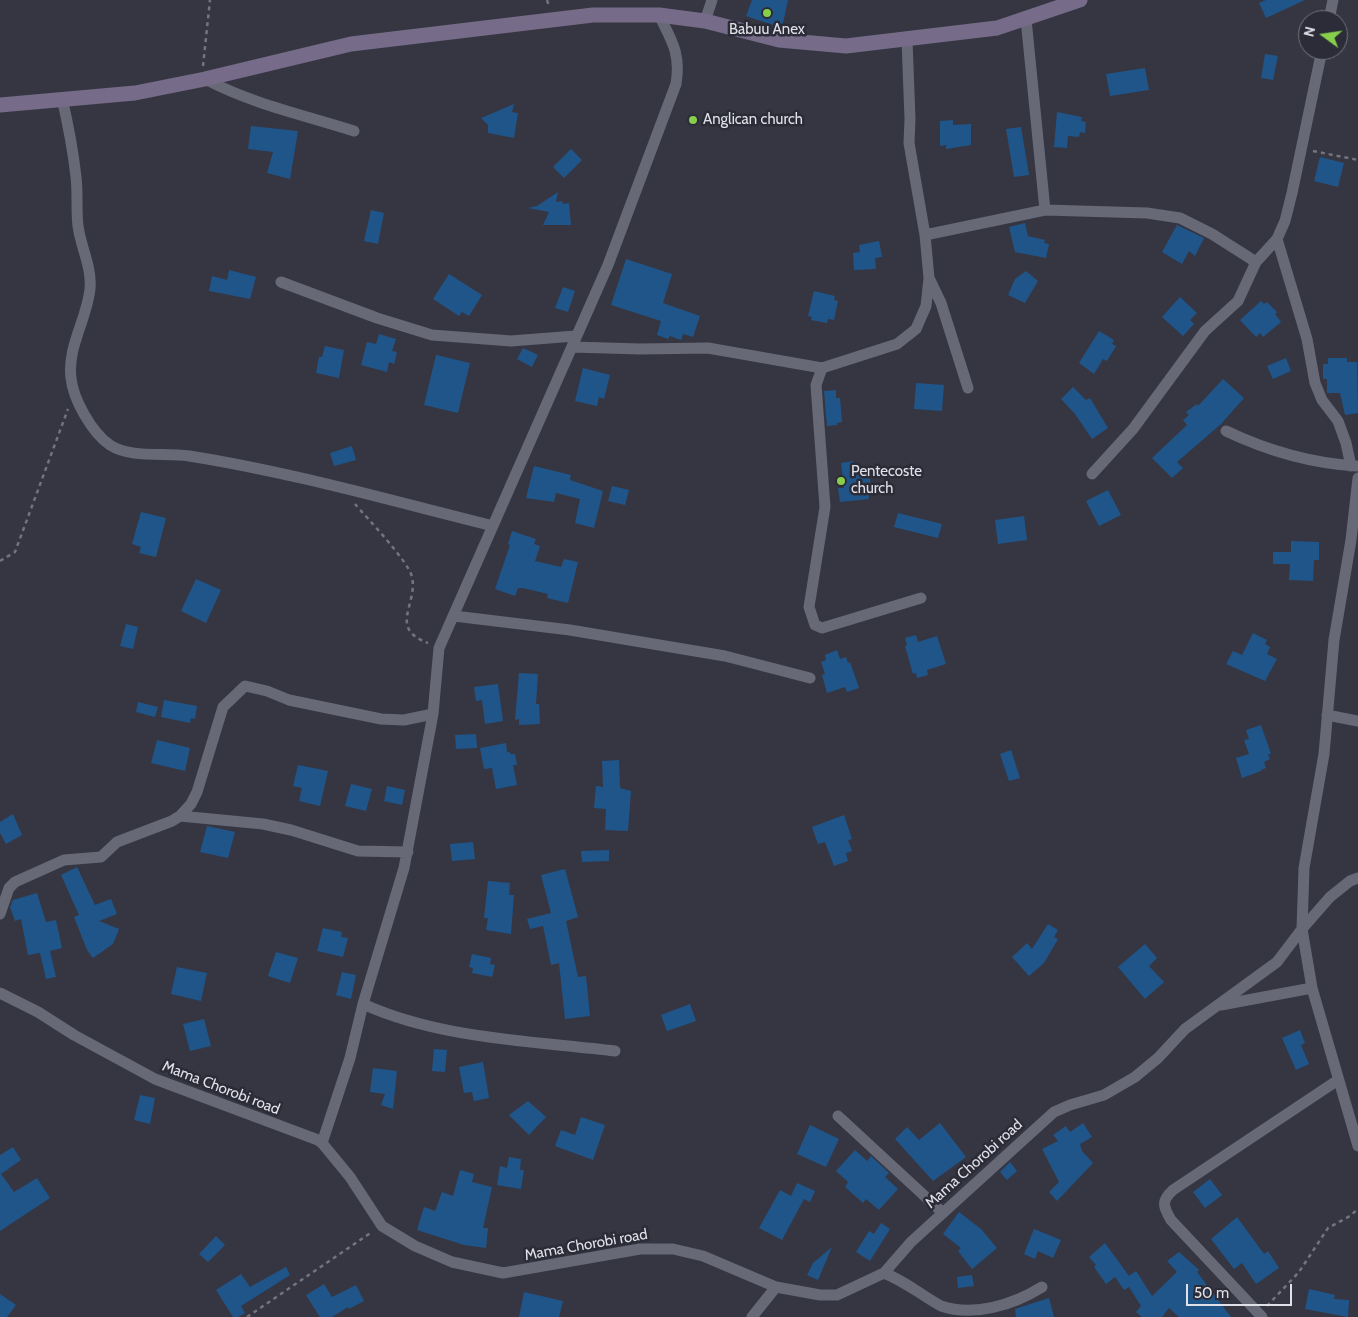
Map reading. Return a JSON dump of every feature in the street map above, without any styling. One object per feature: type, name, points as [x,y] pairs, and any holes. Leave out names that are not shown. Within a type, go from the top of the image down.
[{"type":"street","points":[[705,21],[712,0]]},
{"type":"street","points":[[0,105],[135,93],[203,80],[351,44],[593,15],[659,15],[705,21],[779,40],[836,46],[907,40],[996,28],[1080,0]]},
{"type":"street","points":[[322,1143],[350,1058],[363,1004],[408,852],[433,714],[439,648],[608,265],[676,84],[679,66],[675,47],[659,15]]},
{"type":"street","points":[[1026,19],[1045,210]]},
{"type":"street","points":[[282,282],[377,318],[432,335],[511,341],[573,342],[640,349],[708,348],[822,368],[897,344],[916,329],[926,306],[929,278],[926,235],[909,143],[907,40]]},
{"type":"street","points":[[1092,474],[1133,429],[1205,331],[1238,301],[1256,262],[1277,239],[1287,212],[1320,60]]},
{"type":"street","points":[[203,80],[259,103],[293,111],[354,131]]},
{"type":"street","points":[[62,98],[77,179],[75,204],[78,229],[89,267],[90,289],[71,357],[70,377],[74,393],[87,419],[111,445],[132,452],[176,454],[245,465],[493,526]]},
{"type":"street","points":[[926,235],[1045,210],[1147,213],[1180,218],[1212,234],[1256,262]]},
{"type":"street","points":[[1226,431],[1257,446],[1296,458],[1354,466],[1338,421],[1322,400],[1315,383],[1307,339],[1277,239]]},
{"type":"street","points":[[929,278],[941,303],[968,388]]},
{"type":"street","points":[[822,368],[816,385],[825,507],[809,606],[810,617],[815,625],[822,628],[921,598]]},
{"type":"street","points":[[1358,478],[1355,541],[1334,640],[1324,754],[1304,868],[1302,929],[1312,988],[1358,1146]]},
{"type":"street","points":[[454,616],[570,630],[698,651],[810,678]]},
{"type":"street","points":[[0,914],[9,888],[15,882],[64,860],[101,858],[117,842],[172,821],[180,816],[191,804],[197,792],[223,707],[245,686],[267,690],[289,700],[381,719],[404,720],[433,714]]},
{"type":"street","points":[[1328,715],[1358,721]]},
{"type":"street","points":[[180,816],[263,824],[291,830],[358,851],[408,852]]},
{"type":"street","name":"Mama Chorobi road","points":[[0,993],[31,1007],[74,1035],[148,1075],[322,1143],[350,1177],[382,1226],[433,1255],[452,1262],[490,1271],[516,1272],[640,1249],[673,1249],[702,1256],[776,1287],[820,1295],[836,1295],[884,1273],[911,1242],[1054,1112],[1104,1095],[1135,1077],[1158,1058],[1185,1029],[1277,962],[1302,929],[1339,888],[1358,878]]},
{"type":"street","points":[[1217,1006],[1312,988]]},
{"type":"street","points":[[363,1004],[398,1018],[442,1030],[615,1051]]},
{"type":"street","points":[[1260,1315],[1171,1220],[1163,1206],[1163,1200],[1181,1184],[1338,1080]]},
{"type":"street","points":[[838,1116],[943,1212]]},
{"type":"street","points":[[884,1273],[900,1279],[940,1305],[962,1314],[1014,1304],[1042,1287]]},
{"type":"street","points":[[752,1317],[776,1287]]},
{"type":"path","points":[[203,80],[210,0]]},
{"type":"path","points":[[1301,148],[1358,160]]},
{"type":"path","points":[[0,561],[15,552],[74,393]]},
{"type":"path","points":[[342,489],[406,565],[412,576],[406,619],[408,628],[415,638],[439,648]]},
{"type":"path","points":[[1260,1315],[1299,1272],[1328,1228],[1350,1216],[1358,1209]]},
{"type":"path","points":[[247,1317],[337,1254],[382,1226]]},
{"type":"building","name":"Babuu Anex","points":[[752,0],[788,0],[782,28],[746,16]]},
{"type":"building","points":[[1266,0],[1305,0],[1266,18],[1259,3]]},
{"type":"building","points":[[1265,54],[1278,56],[1273,80],[1261,78]]},
{"type":"building","points":[[1145,68],[1149,90],[1110,96],[1106,74]]},
{"type":"building","points":[[514,104],[512,112],[518,113],[514,138],[488,133],[488,125],[481,118]]},
{"type":"building","points":[[1057,112],[1082,117],[1081,121],[1086,122],[1085,133],[1080,132],[1079,137],[1068,136],[1067,148],[1054,147]]},
{"type":"building","points":[[953,120],[953,125],[971,124],[971,145],[946,149],[946,145],[940,146],[940,121]]},
{"type":"building","points":[[251,126],[298,131],[290,179],[267,173],[273,152],[248,149]]},
{"type":"building","points":[[1021,127],[1029,175],[1014,177],[1006,129]]},
{"type":"building","points":[[571,149],[582,160],[564,178],[553,167]]},
{"type":"building","points":[[1320,157],[1344,163],[1338,187],[1314,181]]},
{"type":"building","points":[[558,192],[556,202],[569,203],[571,225],[543,225],[549,212],[528,208],[537,206]]},
{"type":"building","points":[[371,210],[384,213],[378,244],[364,241]]},
{"type":"building","points":[[1025,223],[1028,236],[1045,240],[1044,243],[1049,244],[1046,258],[1015,252],[1009,227]]},
{"type":"building","points":[[1177,225],[1204,238],[1195,256],[1189,251],[1182,264],[1162,252]]},
{"type":"building","points":[[879,241],[882,257],[875,258],[876,269],[854,270],[853,253],[860,252],[859,245]]},
{"type":"building","points":[[626,259],[672,274],[663,303],[700,316],[693,337],[683,334],[681,340],[670,336],[668,339],[657,335],[661,321],[611,305]]},
{"type":"building","points":[[229,270],[256,277],[250,299],[209,291],[212,276],[227,280]]},
{"type":"building","points":[[1026,271],[1038,281],[1025,303],[1008,295],[1015,279]]},
{"type":"building","points":[[449,274],[482,295],[469,316],[462,312],[459,316],[433,299]]},
{"type":"building","points":[[563,287],[575,291],[568,312],[555,308]]},
{"type":"building","points":[[814,291],[835,296],[834,300],[838,301],[834,320],[828,319],[827,323],[811,320],[812,317],[808,316]]},
{"type":"building","points":[[1180,297],[1197,313],[1190,320],[1194,324],[1183,336],[1162,317]]},
{"type":"building","points":[[1261,301],[1264,304],[1267,302],[1277,312],[1275,314],[1281,322],[1263,337],[1260,333],[1256,337],[1240,320]]},
{"type":"building","points":[[1099,331],[1114,340],[1112,344],[1116,346],[1107,361],[1103,359],[1094,374],[1079,363]]},
{"type":"building","points":[[379,334],[396,339],[392,351],[397,352],[394,364],[389,362],[387,372],[361,365],[367,342],[376,344]]},
{"type":"building","points":[[325,346],[344,350],[339,378],[316,373],[319,357],[322,357]]},
{"type":"building","points":[[523,348],[538,355],[532,367],[517,359]]},
{"type":"building","points":[[436,355],[470,363],[458,413],[424,405]]},
{"type":"building","points":[[1286,358],[1291,371],[1273,379],[1267,366]]},
{"type":"building","points":[[1328,358],[1347,358],[1347,362],[1357,362],[1358,413],[1345,415],[1340,393],[1327,393],[1327,379],[1323,379],[1323,364],[1328,364]]},
{"type":"building","points":[[583,368],[610,375],[604,399],[599,397],[597,406],[575,401]]},
{"type":"building","points":[[1223,379],[1244,398],[1221,424],[1177,462],[1183,468],[1172,478],[1152,458],[1187,425],[1183,420],[1189,415],[1186,412],[1197,404],[1198,406]]},
{"type":"building","points":[[916,383],[944,385],[942,411],[914,409]]},
{"type":"building","points":[[1073,387],[1086,400],[1090,398],[1108,428],[1092,439],[1075,414],[1061,399]]},
{"type":"building","points":[[836,390],[836,398],[840,398],[842,422],[837,423],[837,425],[827,426],[824,391]]},
{"type":"building","points":[[352,446],[356,460],[334,466],[330,453]]},
{"type":"building","name":"Pentecoste church","points":[[853,461],[854,471],[869,469],[871,487],[868,488],[869,499],[840,502],[838,488],[844,488],[841,463]]},
{"type":"building","points":[[534,466],[571,475],[570,480],[603,491],[594,528],[575,523],[580,499],[556,493],[554,502],[526,498]]},
{"type":"building","points":[[612,486],[629,490],[625,505],[608,501]]},
{"type":"building","points":[[1108,490],[1121,515],[1099,526],[1086,501]]},
{"type":"building","points":[[141,512],[166,518],[156,557],[139,553],[141,547],[132,544]]},
{"type":"building","points":[[898,513],[942,524],[938,538],[894,527]]},
{"type":"building","points":[[1024,516],[1027,540],[998,544],[995,520]]},
{"type":"building","points":[[512,531],[536,539],[534,544],[540,546],[535,561],[561,567],[564,559],[578,562],[568,603],[547,598],[548,594],[523,588],[518,588],[515,596],[495,589],[510,545],[508,544]]},
{"type":"building","points":[[1291,541],[1319,542],[1319,560],[1314,560],[1313,581],[1289,580],[1290,564],[1273,564],[1273,552],[1291,552]]},
{"type":"building","points":[[196,579],[221,590],[206,623],[181,611]]},
{"type":"building","points":[[126,624],[138,627],[133,649],[120,646]]},
{"type":"building","points":[[1253,633],[1267,640],[1265,644],[1270,647],[1267,654],[1277,659],[1265,681],[1226,664],[1233,651],[1242,655]]},
{"type":"building","points":[[916,635],[918,642],[937,636],[946,664],[927,670],[928,675],[917,678],[916,673],[913,674],[905,646],[907,645],[905,638]]},
{"type":"building","points":[[837,650],[840,659],[846,657],[848,663],[850,662],[859,688],[847,692],[845,687],[827,693],[822,675],[825,674],[821,662],[826,660],[825,655]]},
{"type":"building","points":[[519,673],[538,674],[536,704],[539,704],[540,724],[519,725],[519,719],[515,720]]},
{"type":"building","points":[[498,684],[503,721],[485,724],[482,700],[476,701],[474,687]]},
{"type":"building","points":[[164,700],[197,706],[195,719],[191,718],[190,723],[161,717]]},
{"type":"building","points":[[138,702],[158,707],[155,717],[136,712]]},
{"type":"building","points":[[1261,725],[1271,754],[1268,754],[1270,759],[1264,762],[1266,768],[1242,778],[1236,758],[1249,754],[1244,740],[1249,739],[1246,730]]},
{"type":"building","points":[[476,734],[477,748],[456,749],[455,735]]},
{"type":"building","points":[[157,740],[190,748],[185,771],[151,763]]},
{"type":"building","points":[[506,743],[507,752],[515,754],[517,765],[513,765],[517,785],[496,789],[492,768],[484,769],[480,748]]},
{"type":"building","points":[[1011,750],[1020,778],[1009,781],[1000,754]]},
{"type":"building","points":[[619,760],[620,788],[631,791],[628,831],[605,830],[606,809],[594,808],[596,786],[603,787],[602,761]]},
{"type":"building","points":[[298,765],[328,771],[320,806],[299,801],[302,788],[293,786]]},
{"type":"building","points":[[351,784],[372,789],[366,811],[345,806]]},
{"type":"building","points":[[387,786],[405,790],[402,805],[384,801]]},
{"type":"building","points":[[13,814],[22,835],[6,844],[0,833],[0,822]]},
{"type":"building","points":[[844,815],[852,839],[848,840],[852,851],[846,853],[848,861],[834,866],[825,842],[818,844],[812,827]]},
{"type":"building","points":[[207,826],[235,832],[228,858],[200,852]]},
{"type":"building","points":[[473,842],[475,859],[452,861],[450,844]]},
{"type":"building","points":[[609,850],[609,861],[582,862],[581,851]]},
{"type":"building","points":[[77,867],[95,905],[111,899],[117,914],[99,921],[119,929],[113,944],[93,958],[87,950],[74,917],[79,915],[61,875]]},
{"type":"building","points":[[565,869],[578,917],[566,921],[578,977],[586,976],[590,1016],[565,1019],[559,963],[551,965],[543,926],[530,929],[527,919],[551,913],[541,875]]},
{"type":"building","points":[[488,881],[510,883],[509,895],[514,895],[511,934],[486,930],[488,918],[484,918]]},
{"type":"building","points":[[37,893],[46,922],[56,920],[62,948],[50,951],[56,977],[46,979],[40,953],[28,955],[21,919],[15,921],[10,907],[13,900]]},
{"type":"building","points":[[1048,924],[1058,930],[1054,937],[1058,939],[1044,963],[1029,976],[1012,957],[1027,943],[1032,949]]},
{"type":"building","points":[[323,928],[342,932],[341,937],[348,938],[343,957],[317,951]]},
{"type":"building","points":[[1145,944],[1157,958],[1149,966],[1164,982],[1145,999],[1118,967]]},
{"type":"building","points":[[276,952],[298,958],[290,983],[268,976]]},
{"type":"building","points":[[472,954],[491,958],[490,964],[495,965],[492,977],[472,973],[473,968],[469,967]]},
{"type":"building","points":[[177,967],[207,973],[201,1001],[171,994]]},
{"type":"building","points":[[342,972],[356,975],[351,999],[336,995]]},
{"type":"building","points":[[690,1004],[696,1021],[667,1031],[661,1015]]},
{"type":"building","points":[[204,1019],[211,1046],[190,1051],[183,1024]]},
{"type":"building","points":[[1300,1030],[1305,1043],[1301,1045],[1309,1064],[1296,1070],[1282,1038]]},
{"type":"building","points":[[434,1049],[447,1050],[445,1072],[432,1071]]},
{"type":"building","points":[[483,1062],[489,1098],[474,1101],[472,1092],[464,1093],[459,1067]]},
{"type":"building","points":[[373,1068],[397,1071],[393,1109],[381,1105],[385,1094],[370,1092]]},
{"type":"building","points":[[140,1095],[155,1098],[150,1124],[134,1120]]},
{"type":"building","points":[[528,1101],[546,1117],[529,1135],[509,1115]]},
{"type":"building","points":[[581,1117],[605,1125],[593,1160],[555,1146],[561,1130],[575,1135]]},
{"type":"building","points":[[940,1123],[966,1157],[933,1181],[895,1139],[907,1127],[919,1140]]},
{"type":"building","points":[[1083,1123],[1092,1137],[1080,1144],[1082,1151],[1093,1163],[1057,1201],[1049,1192],[1059,1182],[1042,1149],[1058,1141],[1053,1135],[1066,1126],[1070,1132]]},
{"type":"building","points":[[810,1125],[839,1139],[826,1167],[797,1154]]},
{"type":"building","points":[[13,1147],[21,1160],[1,1174],[14,1192],[37,1178],[50,1198],[0,1231],[0,1155]]},
{"type":"building","points":[[855,1150],[867,1161],[871,1156],[889,1173],[885,1177],[898,1189],[879,1210],[866,1199],[863,1203],[845,1187],[848,1182],[836,1171]]},
{"type":"building","points":[[509,1157],[521,1159],[520,1170],[524,1170],[521,1189],[497,1185],[500,1166],[507,1168]]},
{"type":"building","points":[[1010,1162],[1017,1171],[1007,1180],[1000,1172]]},
{"type":"building","points":[[460,1170],[474,1174],[472,1182],[492,1187],[483,1228],[488,1228],[486,1248],[464,1245],[417,1230],[424,1207],[435,1211],[442,1192],[453,1196]]},
{"type":"building","points":[[1210,1179],[1222,1195],[1205,1208],[1193,1192]]},
{"type":"building","points":[[797,1183],[815,1191],[810,1202],[804,1199],[782,1240],[759,1228],[780,1190],[791,1196]]},
{"type":"building","points":[[959,1212],[981,1229],[997,1248],[972,1269],[958,1251],[961,1248],[943,1234]]},
{"type":"building","points":[[1237,1217],[1264,1254],[1268,1251],[1279,1268],[1256,1284],[1242,1263],[1234,1269],[1211,1239]]},
{"type":"building","points":[[881,1223],[890,1229],[870,1261],[856,1252],[869,1231],[874,1234]]},
{"type":"building","points":[[1034,1229],[1061,1240],[1053,1258],[1038,1251],[1035,1259],[1024,1254]]},
{"type":"building","points":[[216,1236],[225,1245],[208,1262],[199,1254]]},
{"type":"building","points":[[1105,1243],[1129,1276],[1136,1271],[1152,1296],[1177,1272],[1167,1261],[1179,1252],[1199,1270],[1197,1272],[1231,1317],[1179,1317],[1169,1308],[1162,1317],[1142,1317],[1136,1312],[1141,1306],[1129,1287],[1124,1290],[1115,1277],[1106,1284],[1094,1267],[1096,1265],[1089,1257]]},
{"type":"building","points":[[832,1247],[818,1280],[807,1275],[813,1263]]},
{"type":"building","points":[[286,1267],[290,1275],[241,1306],[245,1313],[238,1317],[233,1317],[216,1290],[241,1274],[250,1287]]},
{"type":"building","points":[[972,1275],[974,1286],[958,1288],[957,1277]]},
{"type":"building","points":[[324,1284],[332,1297],[356,1285],[364,1301],[349,1309],[348,1307],[332,1317],[320,1317],[306,1295]]},
{"type":"building","points":[[1309,1289],[1335,1295],[1334,1299],[1349,1300],[1348,1317],[1305,1309]]},
{"type":"building","points":[[524,1292],[563,1301],[559,1317],[519,1317]]},
{"type":"building","points":[[0,1294],[16,1305],[7,1317],[0,1317]]},
{"type":"building","points":[[1049,1298],[1054,1317],[1016,1317],[1015,1309]]},
{"type":"place","name":"Babuu Anex","points":[[767,13]]},
{"type":"place","name":"Anglican church","points":[[693,120]]},
{"type":"place","name":"Pentecoste church","points":[[841,481]]}]
